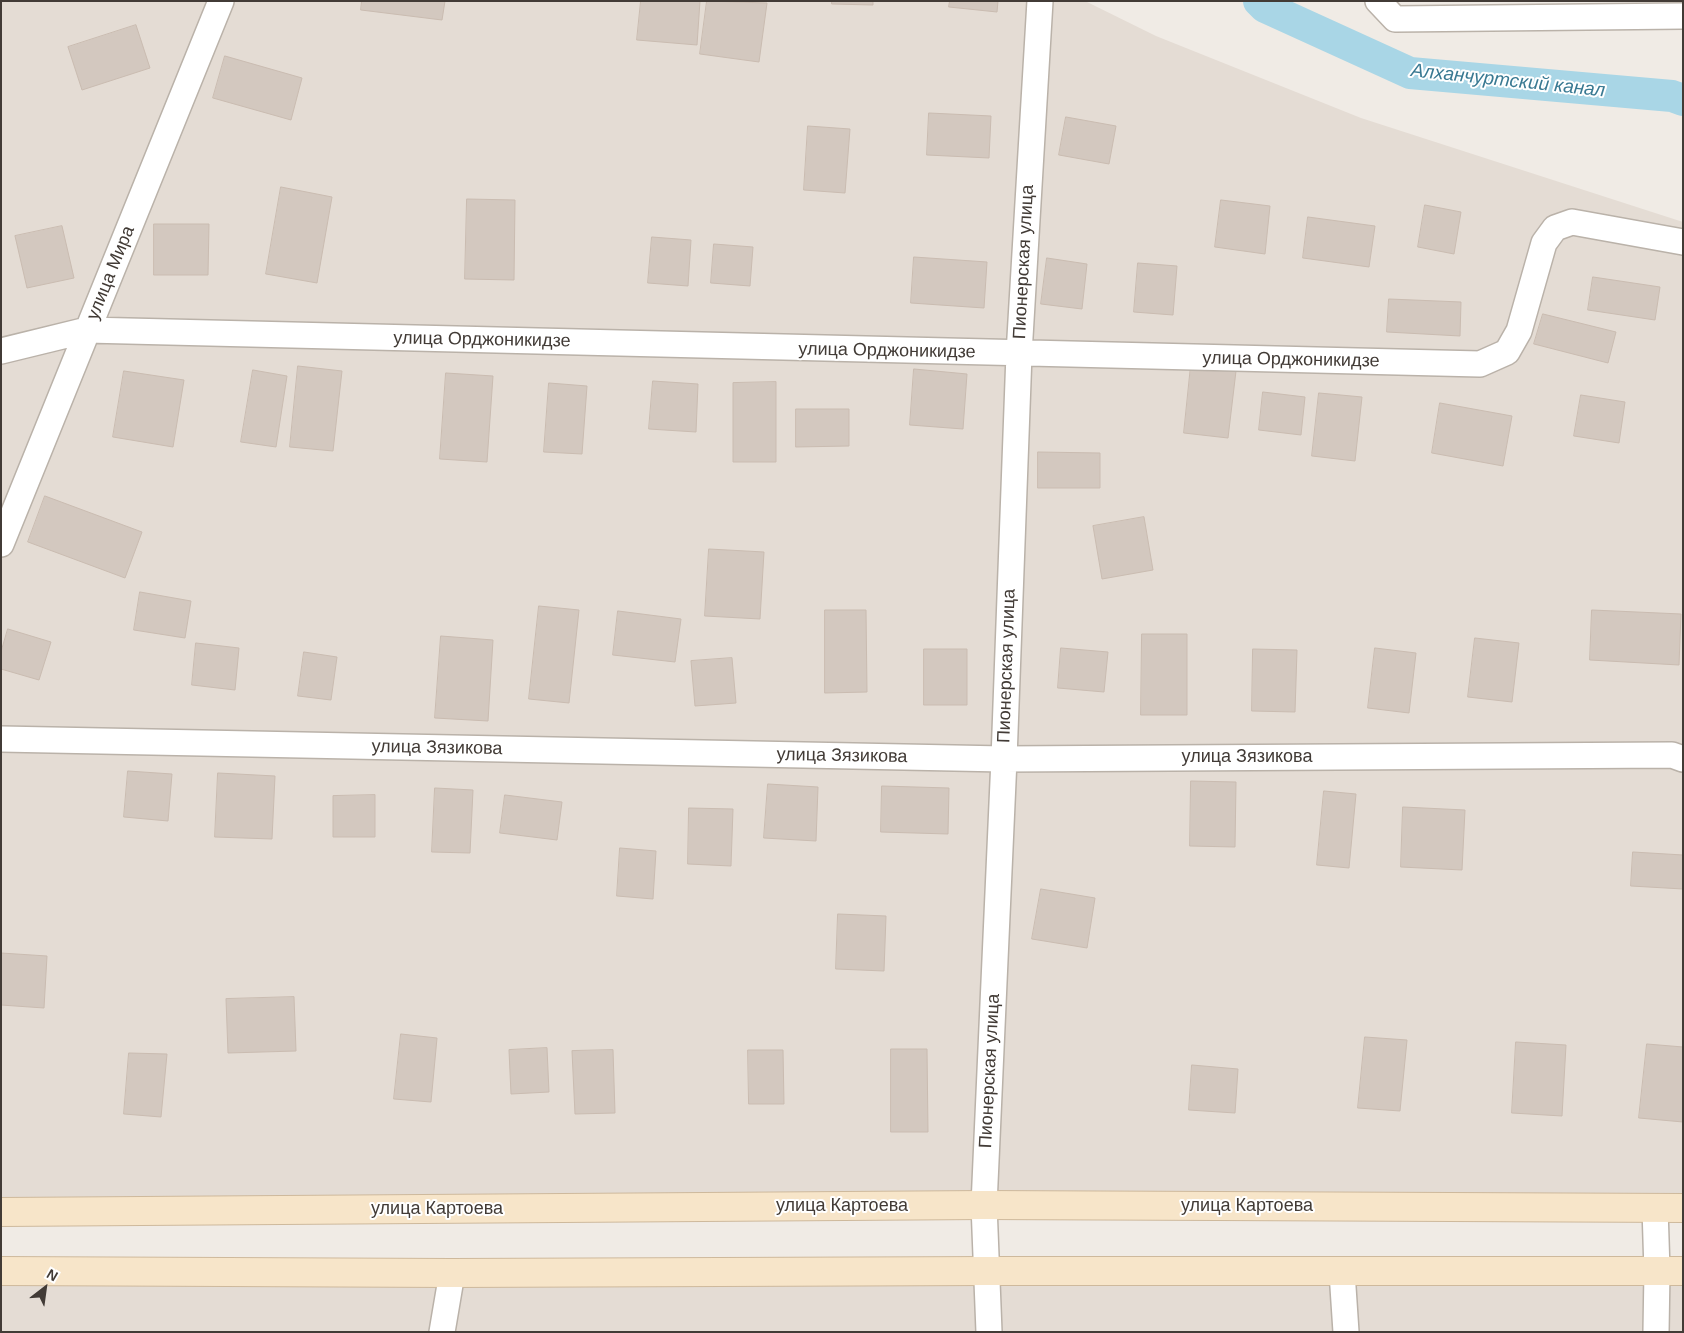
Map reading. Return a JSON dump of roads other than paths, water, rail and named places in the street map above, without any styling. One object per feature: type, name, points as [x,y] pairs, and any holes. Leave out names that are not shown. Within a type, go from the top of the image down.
[{"type":"main road","name":"улица Картоева","points":[[1,1212],[984,1205],[1683,1208]]},
{"type":"main road","points":[[1,1271],[452,1273],[1670,1271]]},
{"type":"street","name":"улица Мира","points":[[1,544],[221,1]]},
{"type":"street","name":"Пионерская улица","points":[[989,1332],[984,1205],[1004,759],[1018,354],[1040,1]]},
{"type":"street","points":[[1378,1],[1395,19],[1683,16]]},
{"type":"street","name":"улица Орджоникидзе","points":[[1,351],[87,330],[1480,364],[1507,352],[1519,331],[1544,243],[1555,228],[1572,222],[1683,242]]},
{"type":"street","name":"улица Зязикова","points":[[1,739],[1004,759],[1672,755],[1683,759]]},
{"type":"street","points":[[1655,1208],[1670,1271],[1656,1332]]},
{"type":"street","points":[[1342,1272],[1346,1332]]},
{"type":"street","points":[[442,1332],[452,1273]]},
{"type":"waterway","name":"Алханчуртский канал","points":[[1259,1],[1265,7],[1410,73],[1672,96],[1683,100]]}]
